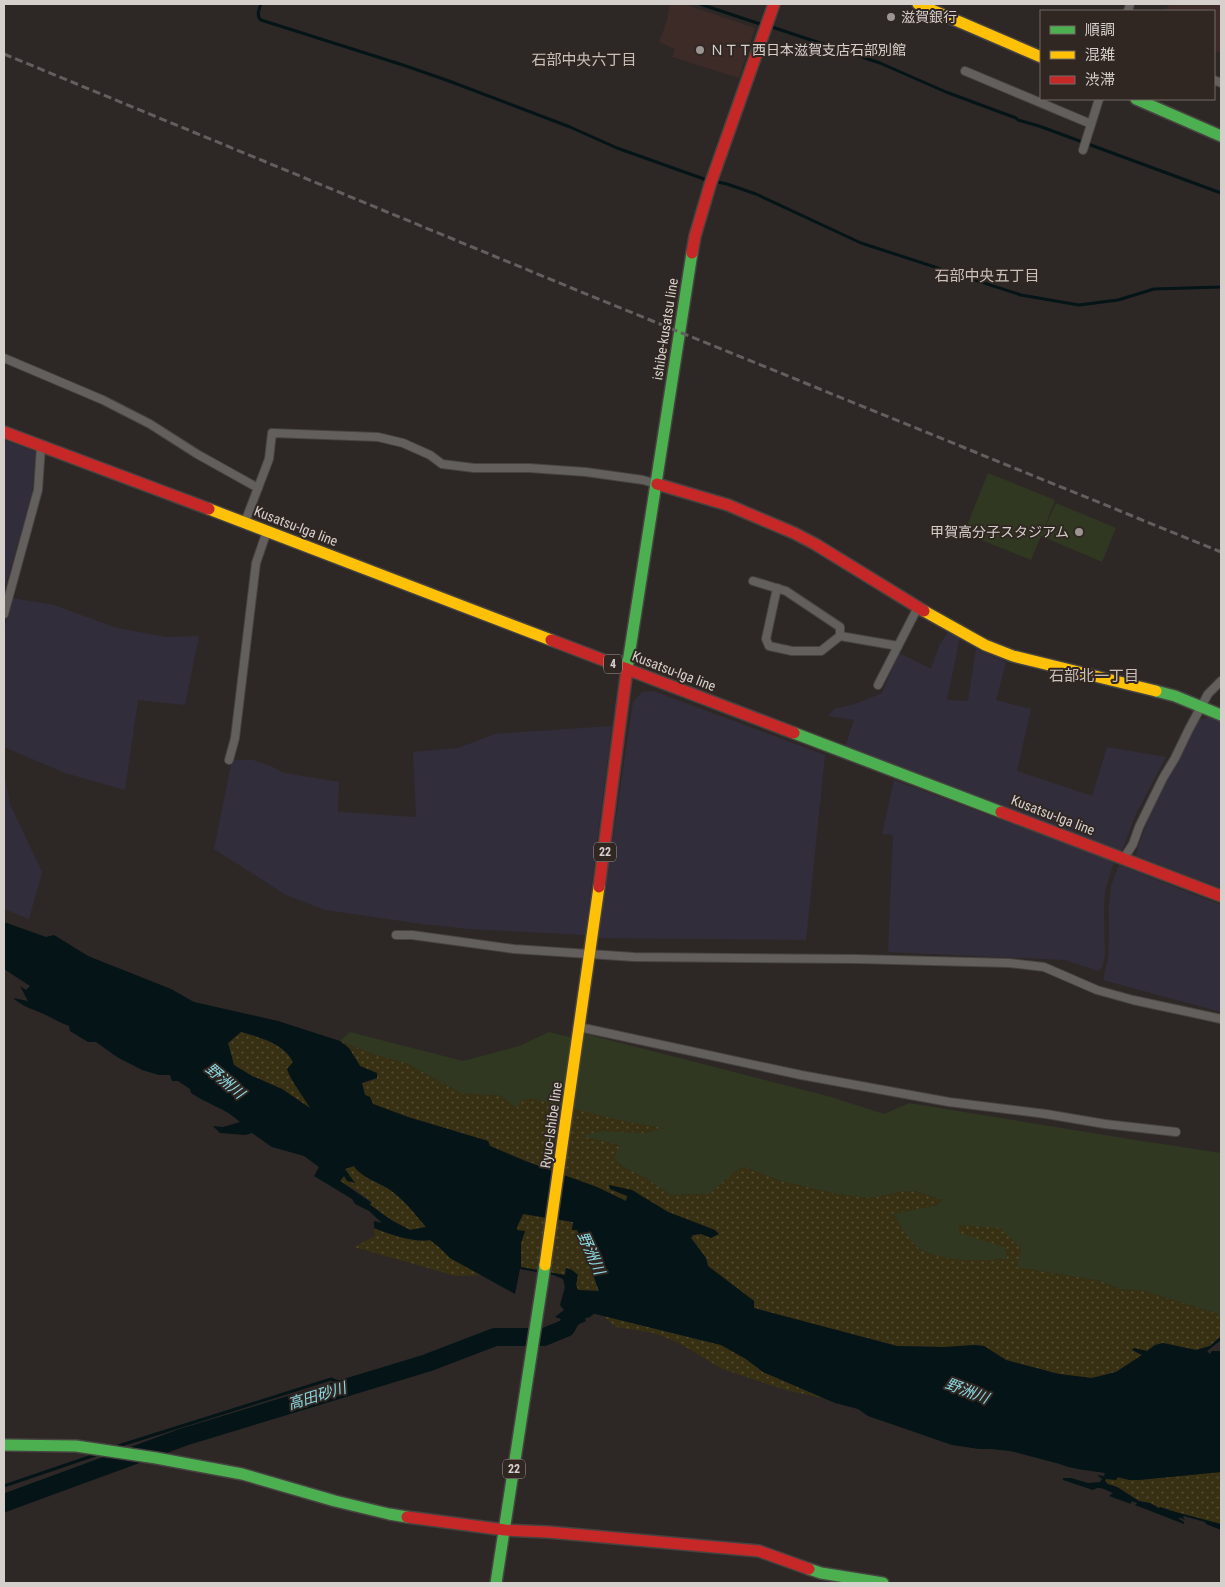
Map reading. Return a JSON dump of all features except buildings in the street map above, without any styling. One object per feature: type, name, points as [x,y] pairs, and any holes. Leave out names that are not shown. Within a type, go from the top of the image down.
[{"type":"main road","name":"ishibe-kusatsu line","points":[[627,669],[695,236],[710,185],[774,4]]},
{"type":"main road","points":[[918,4],[1040,57]]},
{"type":"main road","points":[[1138,100],[1221,136]]},
{"type":"main road","name":"Kusatsu-Iga line","points":[[4,432],[245,522],[1221,896]]},
{"type":"main road","points":[[657,484],[728,505],[794,533],[986,645],[1013,656],[1166,694],[1202,706],[1221,715]]},
{"type":"main road","name":"Ryuo-Ishibe line","points":[[496,1583],[556,1196],[612,798],[627,669]]},
{"type":"main road","points":[[4,1445],[76,1446],[242,1474],[335,1501],[389,1514],[505,1530],[548,1532],[759,1551],[821,1573],[883,1583]]},
{"type":"street","points":[[965,70],[1092,124]]},
{"type":"street","points":[[1083,150],[1099,100]]},
{"type":"street","points":[[4,358],[103,400],[150,424],[196,454],[258,488]]},
{"type":"street","points":[[245,522],[269,459],[272,433],[378,437],[402,443],[430,455],[442,464],[474,468],[529,468],[586,472],[643,480],[657,484]]},
{"type":"street","points":[[4,614],[38,490],[41,446]]},
{"type":"street","points":[[230,760],[235,738],[256,563],[267,531]]},
{"type":"street","points":[[753,581],[786,591],[840,627],[840,636]]},
{"type":"street","points":[[776,588],[766,639],[769,646],[792,651],[821,651],[840,636],[898,646]]},
{"type":"street","points":[[878,685],[918,606]]},
{"type":"street","points":[[1124,858],[1133,844],[1139,826],[1208,694],[1221,680]]},
{"type":"street","points":[[396,935],[412,935],[514,949],[589,955],[1009,963],[1044,967],[1097,990],[1133,1000],[1221,1018]]},
{"type":"street","points":[[579,1031],[948,1102],[1176,1132]]},
{"type":"shaded area","points":[[670,4],[684,4],[755,28],[739,78],[672,57],[675,49],[659,42],[667,21]]},
{"type":"shaded area","points":[[1169,4],[1221,4],[1221,52],[1215,51],[1215,10],[1162,10],[1166,9]]},
{"type":"shaded area","points":[[4,440],[36,452],[32,494],[4,591]]},
{"type":"shaded area","points":[[12,598],[54,605],[117,628],[167,637],[199,636],[185,705],[138,700],[125,790],[65,773],[4,747],[4,631]]},
{"type":"shaded area","points":[[948,632],[960,637],[947,700],[968,701],[976,649],[1006,662],[996,700],[1031,709],[1017,771],[1092,796],[1107,747],[1166,757],[1136,814],[1121,853],[845,747],[854,720],[828,716],[834,709],[855,704],[882,693],[899,653],[931,669],[940,644]]},
{"type":"shaded area","points":[[653,691],[825,755],[806,940],[598,938],[633,702],[642,692]]},
{"type":"shaded area","points":[[1211,717],[1221,722],[1221,888],[1136,856],[1149,818],[1181,752],[1199,720]]},
{"type":"shaded area","points":[[612,726],[585,935],[469,929],[325,910],[286,895],[214,849],[232,760],[253,760],[284,773],[339,782],[338,812],[416,817],[413,752],[458,748],[495,734]]},
{"type":"shaded area","points":[[4,771],[10,804],[42,872],[29,919],[4,909]]},
{"type":"shaded area","points":[[894,780],[1114,862],[1105,891],[1105,956],[1102,967],[1098,971],[1065,960],[888,952],[893,835],[882,834]]},
{"type":"shaded area","points":[[1119,865],[1221,905],[1221,1012],[1103,980],[1108,959],[1111,886]]},
{"type":"green space","points":[[988,473],[1055,500],[1042,534],[1056,503],[1116,528],[1102,562],[1041,536],[1031,560],[964,533]]},
{"type":"green space","points":[[350,1032],[463,1061],[519,1046],[549,1032],[582,1040],[586,1034],[831,1097],[884,1114],[909,1103],[1221,1153],[1221,1315],[1145,1291],[1120,1289],[1101,1281],[1017,1267],[1021,1249],[989,1241],[1006,1247],[1007,1259],[948,1259],[926,1252],[910,1240],[893,1214],[937,1205],[942,1200],[915,1191],[870,1198],[837,1194],[781,1181],[745,1167],[736,1171],[709,1194],[671,1195],[614,1159],[619,1145],[581,1136],[601,1131],[646,1133],[661,1128],[623,1121],[517,1109],[501,1096],[461,1093],[406,1063],[375,1055],[340,1041]]},
{"type":"sand","points":[[241,1032],[270,1042],[285,1051],[292,1061],[290,1078],[311,1109],[282,1089],[252,1076],[234,1065],[228,1043]]},
{"type":"sand","points":[[340,1041],[375,1055],[406,1063],[461,1093],[501,1096],[517,1108],[520,1101],[531,1098],[623,1121],[663,1128],[646,1133],[601,1131],[582,1136],[620,1145],[614,1159],[671,1195],[709,1194],[736,1171],[745,1167],[781,1181],[837,1194],[870,1198],[914,1191],[942,1200],[937,1205],[893,1214],[910,1240],[921,1250],[957,1259],[1007,1259],[1005,1247],[959,1233],[959,1225],[1001,1228],[1021,1249],[1017,1267],[1101,1281],[1119,1289],[1145,1291],[1221,1315],[1221,1336],[1210,1346],[1196,1350],[1163,1343],[1155,1345],[1147,1351],[1133,1350],[1142,1355],[1116,1372],[1092,1378],[1059,1374],[1006,1360],[984,1346],[897,1346],[754,1308],[754,1301],[708,1266],[706,1258],[691,1238],[692,1235],[715,1230],[668,1212],[651,1203],[610,1189],[628,1196],[626,1201],[490,1146],[488,1141],[408,1117],[373,1104],[370,1097],[365,1095],[362,1083],[377,1079],[372,1071],[360,1066],[349,1048]]},
{"type":"sand","points":[[354,1166],[362,1174],[398,1196],[426,1227],[410,1230],[391,1220],[369,1204],[372,1202],[340,1181],[344,1175],[354,1183],[344,1169]]},
{"type":"sand","points":[[523,1214],[574,1222],[582,1240],[593,1277],[600,1291],[578,1290],[572,1270],[566,1268],[565,1275],[521,1267],[521,1243],[524,1231],[517,1231]]},
{"type":"sand","points":[[374,1228],[409,1239],[430,1240],[450,1258],[482,1275],[456,1276],[354,1247],[375,1236]]},
{"type":"sand","points":[[602,1315],[721,1345],[746,1359],[763,1372],[826,1399],[786,1390],[722,1369],[679,1343],[654,1333],[616,1327]]},
{"type":"sand","points":[[1221,1472],[1221,1524],[1167,1508],[1159,1509],[1150,1503],[1139,1501],[1105,1481],[1110,1478],[1139,1480]]},
{"type":"water","name":"野洲川","points":[[4,922],[46,937],[54,935],[88,956],[171,989],[194,1002],[278,1021],[340,1041],[349,1048],[360,1066],[377,1073],[377,1078],[362,1083],[365,1095],[370,1097],[373,1104],[408,1117],[488,1141],[490,1146],[597,1187],[626,1201],[627,1196],[610,1189],[609,1185],[632,1190],[668,1212],[715,1230],[719,1234],[711,1238],[701,1234],[693,1235],[691,1238],[706,1258],[708,1266],[754,1301],[754,1308],[897,1346],[984,1346],[1006,1360],[1059,1374],[1092,1378],[1116,1372],[1142,1355],[1132,1350],[1134,1348],[1147,1351],[1155,1345],[1163,1343],[1196,1350],[1210,1346],[1221,1336],[1221,1340],[1207,1351],[1210,1354],[1212,1351],[1221,1351],[1221,1472],[1139,1480],[1118,1477],[1116,1480],[1106,1479],[1105,1481],[1139,1501],[1221,1524],[1221,1530],[1205,1522],[1184,1516],[1185,1520],[1178,1518],[1184,1524],[1135,1505],[1137,1503],[1131,1501],[1131,1504],[1109,1496],[1113,1493],[1105,1489],[1098,1488],[1093,1490],[1063,1480],[1063,1478],[1071,1478],[1088,1483],[1100,1482],[1102,1479],[1097,1475],[1104,1476],[1105,1473],[1082,1470],[1010,1451],[952,1445],[868,1416],[858,1409],[835,1403],[763,1372],[746,1359],[721,1345],[583,1311],[586,1321],[575,1326],[570,1322],[555,1317],[564,1310],[560,1305],[565,1287],[563,1279],[553,1275],[520,1269],[515,1294],[450,1258],[430,1240],[409,1239],[374,1228],[374,1221],[382,1223],[369,1211],[355,1204],[352,1199],[314,1176],[319,1167],[304,1156],[272,1147],[252,1133],[245,1135],[220,1133],[213,1126],[223,1127],[240,1122],[228,1113],[191,1093],[190,1089],[178,1081],[172,1081],[170,1075],[159,1075],[142,1070],[117,1057],[96,1042],[88,1042],[70,1031],[69,1026],[20,1003],[13,998],[28,1001],[20,986],[26,990],[30,986],[4,969]],"holes":[[[241,1032],[277,1045],[289,1055],[293,1062],[287,1069],[310,1108],[282,1089],[252,1076],[234,1065],[228,1043]],[[354,1166],[362,1174],[393,1192],[407,1204],[426,1227],[410,1230],[391,1220],[369,1204],[372,1203],[340,1181],[344,1176],[347,1181],[355,1183],[345,1169]],[[523,1214],[573,1222],[572,1230],[577,1230],[599,1291],[578,1290],[576,1285],[578,1275],[566,1268],[565,1275],[521,1267],[521,1243],[525,1231],[517,1230]]]},
{"type":"waterway","points":[[261,4],[258,14],[261,20],[449,81],[570,127],[617,148],[704,179],[727,184],[756,194],[861,243],[1021,295],[1079,305],[1118,300],[1154,289],[1221,287]]},
{"type":"waterway","points":[[700,4],[763,25]]},
{"type":"waterway","points":[[769,26],[880,63],[946,92],[1018,120],[1221,193]]},
{"type":"waterway","name":"高田砂川","points":[[4,1503],[184,1437],[427,1363],[495,1337],[544,1337],[566,1328],[577,1309],[586,1309]]},
{"type":"waterway","points":[[115,1447],[331,1379],[350,1387]]},
{"type":"waterway","points":[[4,1486],[98,1454]]},
{"type":"railway","points":[[4,54],[591,296],[1221,552]]},
{"type":"traffic: fast","points":[[1138,100],[1221,136]]},
{"type":"traffic: fast","points":[[627,669],[692,253]]},
{"type":"traffic: fast","points":[[1156,691],[1175,696],[1221,715]]},
{"type":"traffic: fast","points":[[794,733],[1001,812]]},
{"type":"traffic: fast","points":[[496,1583],[545,1265]]},
{"type":"traffic: fast","points":[[4,1445],[76,1446],[156,1458],[242,1474],[335,1501],[407,1517]]},
{"type":"traffic: fast","points":[[809,1569],[821,1573],[883,1583]]},
{"type":"traffic: slow","points":[[918,4],[1040,57]]},
{"type":"traffic: slow","points":[[209,509],[551,640]]},
{"type":"traffic: slow","points":[[924,611],[985,645],[1013,656],[1156,691]]},
{"type":"traffic: slow","points":[[545,1265],[599,887]]},
{"type":"traffic: jam","points":[[692,253],[710,185],[774,4]]},
{"type":"traffic: jam","points":[[4,432],[209,509]]},
{"type":"traffic: jam","points":[[657,484],[728,505],[794,533],[924,611]]},
{"type":"traffic: jam","points":[[551,640],[794,733]]},
{"type":"traffic: jam","points":[[599,887],[627,669]]},
{"type":"traffic: jam","points":[[1001,812],[1221,896]]},
{"type":"traffic: jam","points":[[407,1517],[505,1530],[548,1532],[759,1551],[809,1569]]},
{"type":"place","name":"滋賀銀行","points":[[891,17]]},
{"type":"place","name":"ＮＴＴ西日本滋賀支店石部別館","points":[[700,50]]},
{"type":"place","name":"甲賀高分子スタジアム","points":[[1079,532]]},
{"type":"district","name":"石部中央六丁目","points":[[584,60]]},
{"type":"district","name":"石部中央五丁目","points":[[987,276]]},
{"type":"district","name":"石部北一丁目","points":[[1094,676]]}]
